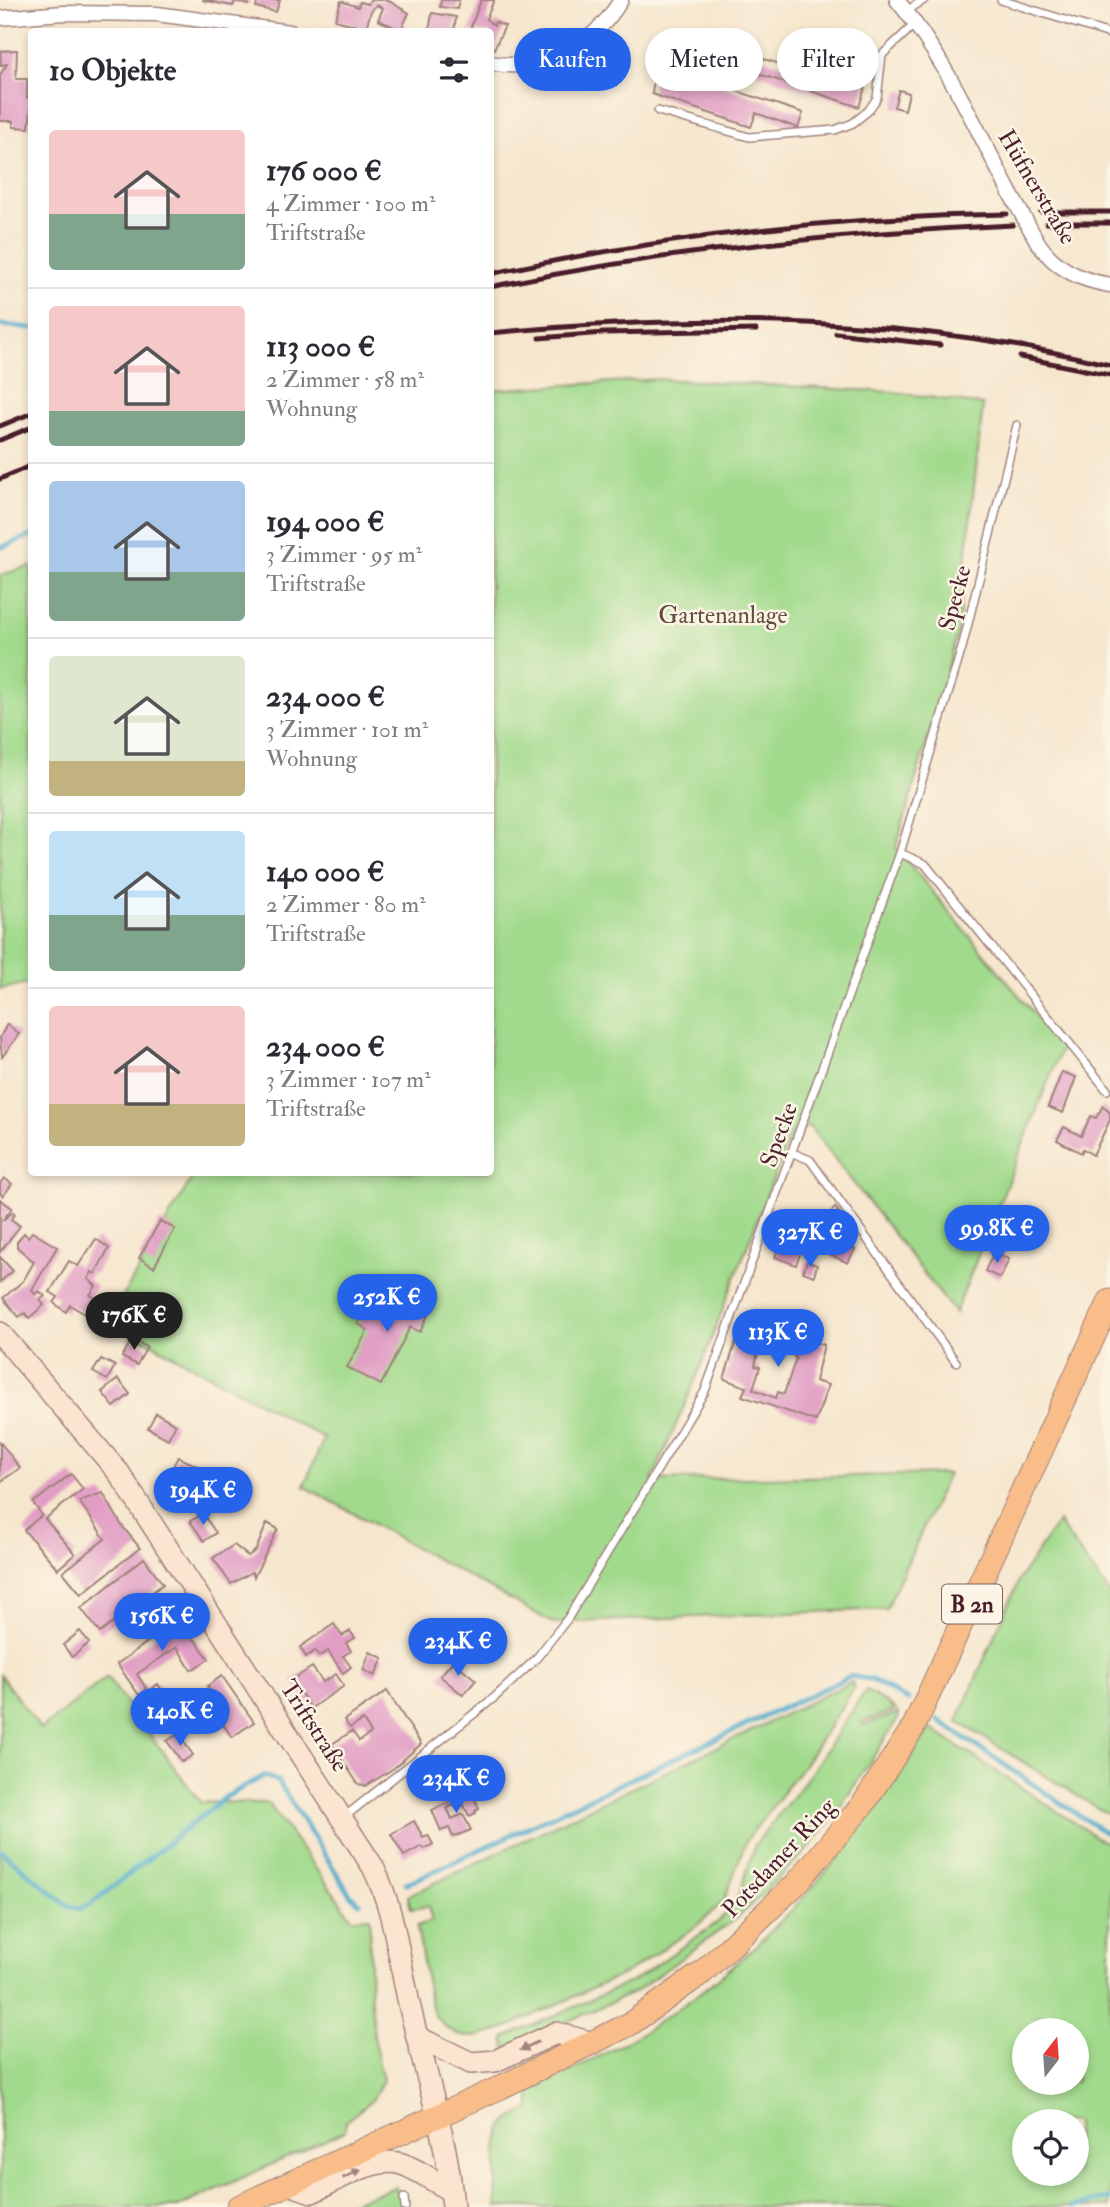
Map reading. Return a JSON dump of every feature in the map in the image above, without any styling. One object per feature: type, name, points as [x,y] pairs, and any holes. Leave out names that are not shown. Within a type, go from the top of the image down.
[{"type":"main road","name":"Potsdamer Ring","points":[[237,2207],[593,2043],[659,2005],[716,1960],[796,1884],[864,1803],[907,1737],[942,1670],[1110,1301]]},
{"type":"main road","name":"Triftstraße","points":[[0,1333],[119,1473],[373,1867],[388,1904],[437,2116],[452,2199]]},
{"type":"main road","points":[[417,2037],[471,2063],[495,2061],[556,2033],[593,2043]]},
{"type":"main road","points":[[289,2184],[312,2192],[368,2167],[390,2162],[409,2168],[452,2199]]},
{"type":"street","points":[[494,63],[534,63],[569,51],[594,35],[621,0]]},
{"type":"street","name":"Hüfnerstraße","points":[[901,6],[915,23],[951,81],[1010,193],[1048,256],[1068,272],[1110,285]]},
{"type":"street","points":[[0,18],[75,13],[157,14],[260,28]]},
{"type":"lane","points":[[901,6],[924,0]]},
{"type":"lane","points":[[1001,0],[1110,34]]},
{"type":"lane","points":[[658,111],[750,138],[835,130],[853,123],[868,111],[877,98],[882,55],[915,23]]},
{"type":"lane","name":"Specke","points":[[342,1818],[495,1697],[535,1660],[568,1618],[705,1391],[900,853],[959,660],[1017,425]]},
{"type":"lane","points":[[900,853],[925,864],[1107,1090]]},
{"type":"lane","points":[[793,1153],[810,1160],[956,1362]]},
{"type":"lane","points":[[404,2198],[405,2207]]},
{"type":"green space","name":"Gartenanlage","points":[[659,379],[893,392],[983,405],[958,632],[896,848],[1062,1047],[955,1313],[809,1126],[791,1133],[695,1381],[652,1480],[948,1474],[886,1609],[553,1623],[304,1486],[324,1438],[109,1320],[193,1176],[494,1176],[494,390]]},
{"type":"green space","points":[[28,567],[28,984],[0,989],[0,575]]},
{"type":"green space","points":[[1058,1522],[1110,1594],[1110,1816],[957,1721],[1021,1576]]},
{"type":"green space","points":[[0,1675],[41,1729],[107,1677],[200,1802],[268,1803],[352,1918],[370,1917],[372,2019],[383,2080],[372,2100],[346,2121],[345,2131],[178,2207],[0,2207]]},
{"type":"green space","points":[[852,1682],[854,1688],[803,1766],[746,1841],[724,1901],[693,1929],[628,1972],[501,2030],[476,2037],[461,2036],[448,2029],[436,2017],[430,2003],[417,1926],[432,1921],[428,1906],[411,1909],[408,1896]]},
{"type":"green space","points":[[866,1690],[896,1710],[862,1722],[864,1725],[898,1713],[898,1719],[835,1815],[807,1850],[741,1915],[635,1992],[506,2048],[504,2038],[633,1981],[718,1922],[732,1907],[740,1892],[755,1845],[811,1773]]},
{"type":"green space","points":[[930,1728],[1110,1846],[1110,2207],[496,2207],[499,2138],[507,2122],[530,2108],[530,2091],[638,2035],[695,1997],[772,1930],[808,1892],[873,1813]]},
{"type":"green space","points":[[395,2187],[401,2197],[401,2207],[339,2207]]},
{"type":"building","points":[[202,0],[250,0],[248,5],[235,1],[233,6]]},
{"type":"building","points":[[258,0],[280,0],[276,12],[256,7]]},
{"type":"building","points":[[370,0],[387,0],[409,13],[402,28],[378,20],[383,8],[376,5],[371,11],[366,28],[335,20],[341,1],[358,7],[360,2],[368,4]]},
{"type":"building","points":[[441,0],[459,0],[457,9],[440,7]]},
{"type":"building","points":[[481,0],[494,0],[486,19],[494,26],[495,22],[505,26],[494,49],[494,28],[470,28]]},
{"type":"building","points":[[432,13],[456,17],[455,28],[430,28]]},
{"type":"building","points":[[17,50],[16,79],[27,79],[28,128],[13,127],[13,121],[0,121],[0,75],[7,64],[1,65],[0,51]]},
{"type":"building","points":[[763,59],[777,63],[777,80],[763,75]]},
{"type":"building","points":[[899,90],[909,93],[905,110],[894,107]]},
{"type":"building","points":[[652,91],[737,91],[803,113],[798,128],[756,113],[751,127],[652,94]]},
{"type":"building","points":[[811,91],[864,91],[859,107]]},
{"type":"building","points":[[7,1024],[19,1034],[2,1057],[0,1038]]},
{"type":"building","points":[[1062,1072],[1076,1077],[1063,1113],[1048,1107]]},
{"type":"building","points":[[1103,1106],[1110,1113],[1110,1120],[1093,1155],[1083,1149],[1081,1153],[1057,1140],[1064,1127],[1081,1136],[1091,1116],[1096,1118]]},
{"type":"building","points":[[4,1178],[12,1184],[3,1196],[0,1193],[0,1184]]},
{"type":"building","points":[[0,1199],[12,1208],[2,1221],[13,1212],[15,1214],[11,1219],[20,1226],[0,1252]]},
{"type":"building","points":[[835,1207],[849,1227],[842,1243],[855,1249],[848,1263],[826,1253],[835,1234],[827,1230],[831,1221],[826,1219]]},
{"type":"building","points":[[789,1219],[816,1228],[811,1240],[806,1238],[796,1265],[775,1257]]},
{"type":"building","points":[[160,1221],[175,1229],[154,1267],[139,1258]]},
{"type":"building","points":[[32,1232],[57,1247],[32,1290],[35,1294],[39,1291],[45,1296],[40,1300],[44,1305],[29,1318],[25,1313],[19,1317],[3,1298],[23,1281],[34,1262],[17,1247],[17,1242],[24,1233],[28,1237]]},
{"type":"building","points":[[96,1239],[109,1248],[95,1274],[92,1272],[88,1279],[96,1286],[90,1295],[95,1298],[85,1314],[70,1305],[66,1312],[54,1303],[58,1297],[50,1292],[69,1261],[78,1266]]},
{"type":"building","points":[[994,1252],[1009,1259],[1000,1278],[985,1271]]},
{"type":"building","points":[[0,1257],[13,1271],[0,1282]]},
{"type":"building","points":[[807,1261],[817,1265],[814,1276],[803,1272]]},
{"type":"building","points":[[390,1288],[431,1309],[420,1332],[410,1327],[381,1385],[347,1367],[368,1330],[358,1324],[366,1310],[375,1315]]},
{"type":"building","points":[[744,1316],[824,1345],[815,1381],[828,1385],[816,1421],[742,1396],[746,1387],[724,1379]],"holes":[[[760,1341],[791,1352],[796,1358],[784,1394],[778,1392],[776,1398],[753,1389],[760,1367],[755,1366]]]},
{"type":"building","points":[[132,1339],[147,1347],[137,1365],[122,1357]]},
{"type":"building","points":[[101,1359],[115,1366],[107,1380],[93,1372]]},
{"type":"building","points":[[118,1379],[130,1394],[114,1407],[102,1392]]},
{"type":"building","points":[[156,1413],[176,1424],[168,1439],[148,1428]]},
{"type":"building","points":[[0,1442],[20,1468],[0,1482]]},
{"type":"building","points":[[178,1457],[215,1474],[202,1499],[164,1483]]},
{"type":"building","points":[[71,1474],[83,1489],[45,1519],[75,1554],[58,1569],[24,1530],[42,1515],[33,1503]]},
{"type":"building","points":[[103,1493],[122,1526],[140,1548],[81,1594],[63,1572],[105,1539],[79,1501]]},
{"type":"building","points":[[203,1514],[216,1533],[204,1541],[190,1521]]},
{"type":"building","points":[[267,1523],[278,1529],[254,1577],[252,1572],[231,1584],[213,1558],[234,1545],[248,1556],[256,1550]]},
{"type":"building","points":[[144,1558],[163,1584],[100,1633],[81,1608]]},
{"type":"building","points":[[180,1619],[209,1659],[191,1670],[177,1647],[137,1674],[147,1690],[139,1695],[117,1664]]},
{"type":"building","points":[[334,1624],[342,1636],[350,1631],[355,1638],[346,1643],[351,1651],[343,1656],[351,1667],[343,1673],[328,1651],[319,1656],[315,1651],[306,1657],[300,1647]]},
{"type":"building","points":[[80,1631],[89,1643],[72,1657],[63,1645]]},
{"type":"building","points":[[370,1652],[383,1658],[375,1676],[363,1670]]},
{"type":"building","points":[[453,1661],[476,1680],[463,1695],[440,1676]]},
{"type":"building","points":[[312,1667],[323,1682],[336,1674],[344,1686],[311,1708],[292,1680]]},
{"type":"building","points":[[222,1676],[254,1722],[232,1737],[204,1697],[211,1692],[207,1686]]},
{"type":"building","points":[[158,1684],[165,1695],[153,1703],[146,1693]]},
{"type":"building","points":[[387,1691],[421,1744],[394,1768],[366,1786],[358,1784],[332,1744],[352,1731],[359,1741],[371,1733],[363,1720],[350,1728],[344,1720]]},
{"type":"building","points":[[178,1692],[186,1706],[173,1715],[165,1699]]},
{"type":"building","points":[[192,1708],[201,1721],[186,1731],[177,1718]]},
{"type":"building","points":[[178,1734],[193,1755],[182,1762],[167,1741]]},
{"type":"building","points":[[472,1792],[479,1809],[476,1813],[469,1816],[462,1801],[447,1808],[452,1819],[463,1814],[471,1830],[453,1837],[449,1828],[441,1831],[432,1810]]},
{"type":"building","points":[[414,1821],[423,1837],[428,1835],[433,1844],[424,1849],[422,1846],[404,1856],[391,1834]]},
{"type":"waterway","points":[[0,325],[28,328]]},
{"type":"waterway","points":[[0,548],[28,537]]},
{"type":"waterway","points":[[406,1884],[851,1676],[872,1680],[908,1700]]},
{"type":"waterway","points":[[938,1720],[1110,1836]]},
{"type":"waterway","points":[[0,1850],[67,1905],[80,1909],[91,1904],[226,1797],[264,1776],[278,1781],[351,1896],[360,1903]]},
{"type":"waterway","points":[[1073,2207],[1110,2198]]},
{"type":"railway","points":[[1041,212],[1110,212]]},
{"type":"railway","points":[[494,273],[618,249],[747,231],[877,219],[1007,214]]},
{"type":"railway","points":[[1047,223],[1110,223]]},
{"type":"railway","points":[[494,286],[620,263],[750,246],[881,233],[1013,225]]},
{"type":"railway","points":[[494,333],[646,323],[801,323],[956,336],[1033,348],[1110,365]]},
{"type":"railway","points":[[539,338],[604,333],[756,330]]},
{"type":"railway","points":[[836,333],[940,345]]},
{"type":"railway","points":[[1020,357],[1110,375]]},
{"type":"railway","points":[[0,426],[28,415]]},
{"type":"railway","points":[[0,440],[28,429]]},
{"type":"railway","points":[[0,479],[28,467]]}]
